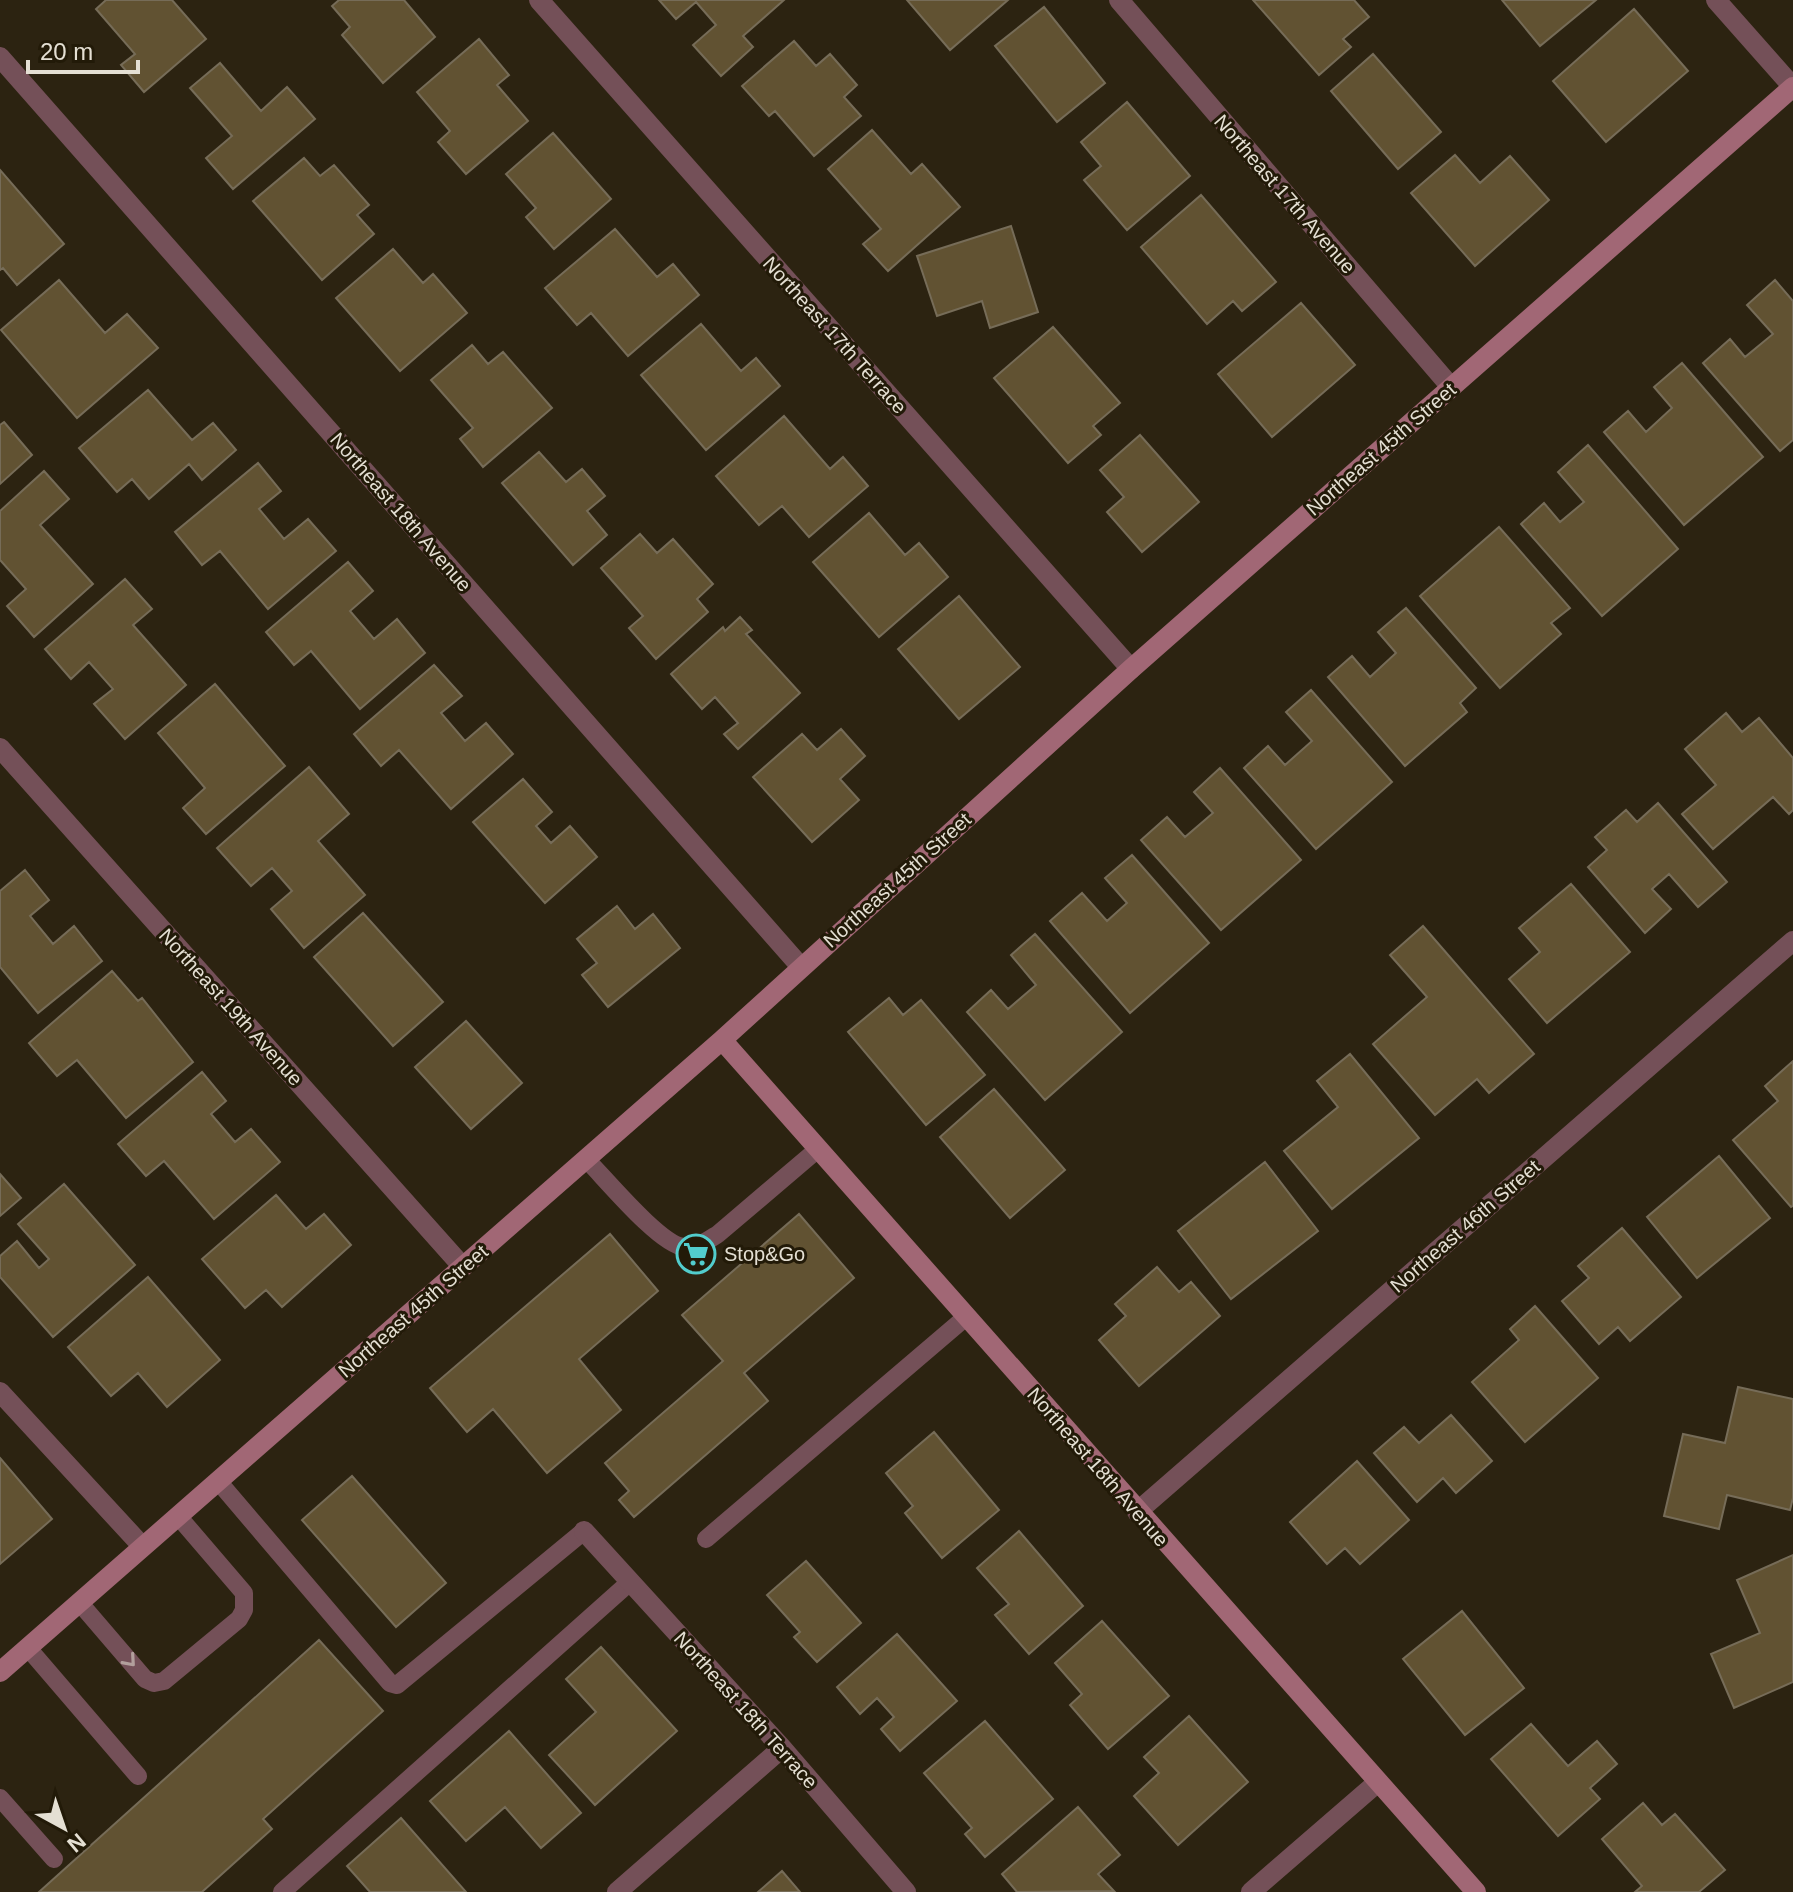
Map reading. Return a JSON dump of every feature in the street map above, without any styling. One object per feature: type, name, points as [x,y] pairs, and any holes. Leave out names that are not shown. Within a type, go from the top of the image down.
[{"type":"street","name":"Northeast 17th Terrace","points":[[539,0],[1131,669]]},
{"type":"street","name":"Northeast 17th Avenue","points":[[1119,0],[1451,387]]},
{"type":"street","points":[[1716,0],[1793,87]]},
{"type":"street","name":"Northeast 18th Avenue","points":[[0,57],[801,967]]},
{"type":"street","name":"Northeast 45th Street","points":[[0,1672],[722,1040],[1131,669],[1793,87]]},
{"type":"street","name":"Northeast 19th Avenue","points":[[0,748],[462,1266]]},
{"type":"street","name":"Northeast 46th Street","points":[[1137,1512],[1793,941]]},
{"type":"street","name":"Northeast 18th Avenue","points":[[722,1040],[1476,1892]]},
{"type":"street","points":[[0,1392],[142,1546]]},
{"type":"street","name":"Northeast 18th Terrace","points":[[584,1531],[782,1748],[906,1892]]},
{"type":"street","points":[[617,1892],[782,1748]]},
{"type":"street","points":[[1251,1892],[1378,1782]]},
{"type":"lane","points":[[586,1159],[663,1238],[681,1247],[700,1246],[718,1234],[818,1149]]},
{"type":"lane","points":[[706,1539],[966,1317]]},
{"type":"lane","points":[[218,1481],[390,1683],[397,1685],[584,1531]]},
{"type":"lane","points":[[79,1602],[145,1679],[154,1683],[164,1681],[239,1619],[244,1610],[244,1593],[178,1516]]},
{"type":"lane","points":[[282,1892],[630,1582]]},
{"type":"lane","points":[[28,1648],[138,1776]]},
{"type":"lane","points":[[0,1798],[54,1859]]},
{"type":"building","points":[[106,0],[172,0],[206,39],[144,92],[121,65],[135,54],[96,9]]},
{"type":"building","points":[[339,0],[404,0],[435,37],[383,83],[342,35],[350,27],[332,6]]},
{"type":"building","points":[[659,0],[784,0],[743,36],[753,47],[721,76],[693,45],[716,25],[696,2],[676,19]]},
{"type":"building","points":[[907,0],[1008,0],[950,50]]},
{"type":"building","points":[[1253,0],[1354,0],[1369,17],[1343,39],[1351,47],[1319,75]]},
{"type":"building","points":[[1502,0],[1596,0],[1540,46]]},
{"type":"building","points":[[1044,7],[1105,83],[1057,122],[995,46]]},
{"type":"building","points":[[1634,9],[1688,71],[1606,142],[1553,81]]},
{"type":"building","points":[[479,39],[509,75],[497,85],[528,121],[466,174],[438,142],[450,131],[417,92]]},
{"type":"building","points":[[794,41],[816,66],[830,54],[857,85],[844,97],[861,116],[814,156],[775,111],[769,116],[742,86]]},
{"type":"building","points":[[1373,54],[1441,132],[1398,169],[1331,91]]},
{"type":"building","points":[[220,63],[261,111],[287,87],[315,119],[233,189],[206,158],[232,136],[190,88]]},
{"type":"building","points":[[1127,102],[1190,176],[1127,230],[1084,180],[1101,166],[1081,142]]},
{"type":"building","points":[[872,130],[911,174],[922,164],[960,207],[888,271],[863,244],[881,229],[828,169]]},
{"type":"building","points":[[553,133],[611,199],[554,249],[526,217],[536,208],[506,174]]},
{"type":"building","points":[[1455,155],[1480,183],[1510,156],[1549,200],[1475,266],[1411,193]]},
{"type":"building","points":[[304,158],[320,176],[334,165],[369,205],[357,215],[374,234],[322,280],[253,201]]},
{"type":"building","points":[[0,170],[64,244],[17,285],[3,268],[0,270]]},
{"type":"building","points":[[1201,195],[1276,282],[1242,311],[1233,301],[1207,324],[1141,247]]},
{"type":"building","points":[[1011,226],[1038,312],[990,328],[982,301],[937,316],[917,256]]},
{"type":"building","points":[[615,229],[657,277],[673,264],[699,295],[628,356],[591,313],[577,325],[545,288]]},
{"type":"building","points":[[393,249],[423,283],[433,274],[467,313],[400,371],[336,298]]},
{"type":"building","points":[[59,280],[105,333],[127,314],[158,348],[77,418],[1,330]]},
{"type":"building","points":[[1775,280],[1793,301],[1793,440],[1780,451],[1703,363],[1730,339],[1745,357],[1773,334],[1747,305]]},
{"type":"building","points":[[1301,303],[1355,365],[1272,437],[1218,374]]},
{"type":"building","points":[[701,324],[741,371],[756,358],[780,386],[706,450],[641,375]]},
{"type":"building","points":[[1053,327],[1120,403],[1093,426],[1101,435],[1068,463],[994,378]]},
{"type":"building","points":[[472,345],[488,364],[503,352],[552,408],[483,467],[460,439],[473,428],[431,380]]},
{"type":"building","points":[[1682,363],[1763,457],[1684,525],[1604,432],[1628,411],[1646,432],[1672,408],[1654,387]]},
{"type":"building","points":[[148,390],[192,440],[213,423],[236,450],[202,480],[189,464],[149,499],[132,479],[117,492],[79,448]]},
{"type":"building","points":[[784,416],[830,469],[843,457],[868,486],[809,537],[782,506],[759,525],[716,476]]},
{"type":"building","points":[[4,422],[32,455],[0,484],[0,425]]},
{"type":"building","points":[[1140,435],[1199,502],[1142,552],[1107,512],[1124,497],[1100,470]]},
{"type":"building","points":[[1588,445],[1678,549],[1602,616],[1521,524],[1544,503],[1560,522],[1584,502],[1558,472]]},
{"type":"building","points":[[539,452],[566,482],[582,469],[605,496],[587,511],[607,535],[573,565],[502,483]]},
{"type":"building","points":[[258,463],[281,491],[259,509],[284,539],[308,519],[336,551],[268,609],[220,551],[202,565],[175,532]]},
{"type":"building","points":[[44,471],[69,499],[40,525],[93,584],[34,637],[7,606],[26,589],[0,560],[0,511]]},
{"type":"building","points":[[869,513],[905,555],[919,543],[948,577],[879,637],[813,562]]},
{"type":"building","points":[[1499,527],[1570,608],[1551,623],[1561,634],[1500,688],[1420,596]]},
{"type":"building","points":[[640,534],[657,553],[673,539],[713,584],[697,599],[708,612],[656,659],[629,628],[643,616],[601,568]]},
{"type":"building","points":[[348,562],[373,591],[350,611],[374,639],[397,619],[425,653],[360,709],[311,651],[294,665],[266,632]]},
{"type":"building","points":[[125,579],[152,609],[133,625],[186,685],[125,739],[94,704],[113,689],[89,662],[71,679],[45,649]]},
{"type":"building","points":[[959,596],[1020,667],[959,719],[898,649]]},
{"type":"building","points":[[1406,608],[1476,688],[1460,703],[1467,712],[1405,766],[1328,677],[1352,656],[1370,677],[1396,653],[1378,632]]},
{"type":"building","points":[[740,617],[752,630],[746,634],[800,693],[738,749],[724,734],[738,723],[715,697],[702,709],[671,674],[723,627],[725,631]]},
{"type":"building","points":[[434,665],[462,696],[441,713],[465,741],[486,723],[513,754],[451,809],[399,750],[381,766],[354,734]]},
{"type":"building","points":[[215,684],[285,766],[206,834],[183,808],[205,788],[158,733]]},
{"type":"building","points":[[1311,690],[1392,782],[1316,849],[1244,768],[1268,746],[1285,765],[1312,741],[1286,712]]},
{"type":"building","points":[[1726,713],[1742,732],[1759,718],[1793,758],[1793,810],[1789,814],[1773,797],[1713,849],[1682,814],[1716,785],[1685,749]]},
{"type":"building","points":[[841,729],[865,756],[840,779],[859,800],[812,842],[753,777],[802,734],[817,750]]},
{"type":"building","points":[[309,767],[349,814],[318,841],[365,895],[304,948],[271,909],[292,891],[272,868],[251,886],[217,848]]},
{"type":"building","points":[[1220,768],[1301,860],[1221,930],[1141,840],[1167,817],[1185,837],[1213,813],[1194,792]]},
{"type":"building","points":[[523,779],[552,812],[536,826],[551,843],[570,826],[597,857],[545,903],[473,822]]},
{"type":"building","points":[[1658,803],[1727,882],[1698,907],[1669,874],[1652,889],[1671,909],[1645,933],[1588,867],[1607,850],[1595,837],[1626,810],[1637,822]]},
{"type":"building","points":[[1132,855],[1209,943],[1130,1013],[1050,921],[1082,893],[1107,921],[1127,903],[1105,878]]},
{"type":"building","points":[[25,870],[49,900],[30,916],[53,944],[74,926],[102,961],[38,1013],[0,967],[0,891]]},
{"type":"building","points":[[1571,884],[1630,952],[1547,1023],[1509,979],[1540,952],[1519,928]]},
{"type":"building","points":[[617,906],[635,929],[653,914],[680,948],[608,1007],[582,975],[597,963],[577,939]]},
{"type":"building","points":[[363,913],[443,1002],[393,1046],[314,957]]},
{"type":"building","points":[[1423,926],[1534,1054],[1489,1093],[1477,1079],[1435,1115],[1373,1044],[1427,997],[1390,955]]},
{"type":"building","points":[[1035,934],[1122,1032],[1045,1100],[967,1012],[991,990],[1008,1009],[1036,985],[1011,955]]},
{"type":"building","points":[[112,971],[138,1001],[142,998],[193,1062],[126,1118],[77,1060],[57,1076],[29,1043]]},
{"type":"building","points":[[889,998],[903,1015],[921,1000],[985,1075],[926,1125],[848,1032]]},
{"type":"building","points":[[466,1021],[522,1083],[471,1129],[415,1067]]},
{"type":"building","points":[[1350,1054],[1419,1138],[1332,1209],[1284,1151],[1338,1107],[1317,1081]]},
{"type":"building","points":[[1793,1061],[1791,1207],[1733,1140],[1778,1101],[1765,1086]]},
{"type":"building","points":[[202,1072],[226,1101],[211,1114],[235,1142],[251,1129],[280,1162],[214,1219],[164,1161],[146,1176],[118,1144]]},
{"type":"building","points":[[994,1089],[1065,1170],[1010,1218],[940,1137]]},
{"type":"building","points":[[1719,1156],[1770,1218],[1697,1278],[1647,1217]]},
{"type":"building","points":[[1265,1162],[1318,1231],[1231,1299],[1178,1231]]},
{"type":"building","points":[[0,1174],[21,1198],[0,1216]]},
{"type":"building","points":[[64,1184],[135,1265],[53,1337],[0,1277],[0,1256],[17,1241],[39,1268],[49,1259],[18,1224]]},
{"type":"building","points":[[276,1195],[306,1229],[324,1214],[351,1245],[282,1307],[266,1290],[245,1308],[202,1259]]},
{"type":"building","points":[[799,1214],[854,1278],[744,1373],[768,1401],[634,1517],[619,1500],[629,1491],[605,1463],[723,1361],[682,1315]]},
{"type":"building","points":[[1622,1228],[1681,1297],[1630,1341],[1618,1327],[1599,1344],[1562,1301],[1589,1278],[1578,1266]]},
{"type":"building","points":[[610,1234],[658,1291],[579,1359],[621,1410],[547,1473],[493,1409],[467,1432],[430,1388]]},
{"type":"building","points":[[1157,1267],[1179,1292],[1191,1282],[1220,1316],[1139,1386],[1099,1340],[1126,1316],[1115,1304]]},
{"type":"building","points":[[148,1277],[220,1360],[167,1407],[138,1373],[111,1396],[68,1347]]},
{"type":"building","points":[[1535,1306],[1598,1378],[1525,1442],[1472,1382],[1519,1340],[1510,1329]]},
{"type":"building","points":[[1738,1387],[1793,1399],[1793,1498],[1790,1510],[1727,1495],[1719,1529],[1664,1516],[1683,1434],[1725,1443]]},
{"type":"building","points":[[1451,1415],[1492,1461],[1456,1493],[1443,1478],[1417,1502],[1374,1453],[1404,1427],[1419,1443]]},
{"type":"building","points":[[934,1432],[999,1510],[942,1558],[905,1513],[913,1506],[886,1473]]},
{"type":"building","points":[[0,1458],[52,1519],[0,1564]]},
{"type":"building","points":[[1357,1461],[1409,1520],[1360,1564],[1345,1548],[1327,1564],[1290,1522]]},
{"type":"building","points":[[352,1476],[446,1583],[396,1627],[302,1520]]},
{"type":"building","points":[[1019,1531],[1083,1606],[1029,1654],[995,1615],[1009,1604],[977,1568]]},
{"type":"building","points":[[1793,1555],[1793,1682],[1734,1708],[1711,1654],[1760,1633],[1737,1580]]},
{"type":"building","points":[[806,1561],[861,1623],[817,1662],[794,1637],[800,1632],[767,1595]]},
{"type":"building","points":[[1462,1611],[1524,1688],[1465,1735],[1403,1659]]},
{"type":"building","points":[[1102,1621],[1169,1696],[1108,1749],[1070,1705],[1082,1694],[1055,1663]]},
{"type":"building","points":[[897,1634],[957,1701],[900,1751],[881,1729],[894,1717],[877,1698],[860,1714],[837,1687]]},
{"type":"building","points":[[319,1640],[383,1711],[263,1819],[272,1829],[202,1892],[39,1892]]},
{"type":"building","points":[[601,1647],[677,1731],[595,1805],[549,1755],[596,1712],[566,1679]]},
{"type":"building","points":[[1189,1716],[1248,1782],[1178,1845],[1134,1796],[1159,1773],[1144,1757]]},
{"type":"building","points":[[985,1721],[1053,1799],[985,1857],[965,1834],[972,1828],[924,1773]]},
{"type":"building","points":[[1531,1724],[1568,1766],[1597,1741],[1617,1764],[1590,1788],[1600,1799],[1558,1836],[1491,1759]]},
{"type":"building","points":[[509,1731],[581,1813],[541,1848],[505,1807],[466,1841],[430,1801]]},
{"type":"building","points":[[1643,1803],[1662,1825],[1675,1814],[1725,1870],[1699,1892],[1635,1892],[1642,1886],[1602,1839]]},
{"type":"building","points":[[1078,1807],[1120,1855],[1098,1874],[1114,1891],[1017,1892],[1002,1874]]},
{"type":"building","points":[[401,1818],[466,1892],[370,1892],[347,1866]]},
{"type":"building","points":[[782,1871],[800,1892],[758,1892]]},
{"type":"place","name":"Stop&Go","points":[[696,1254]]}]
